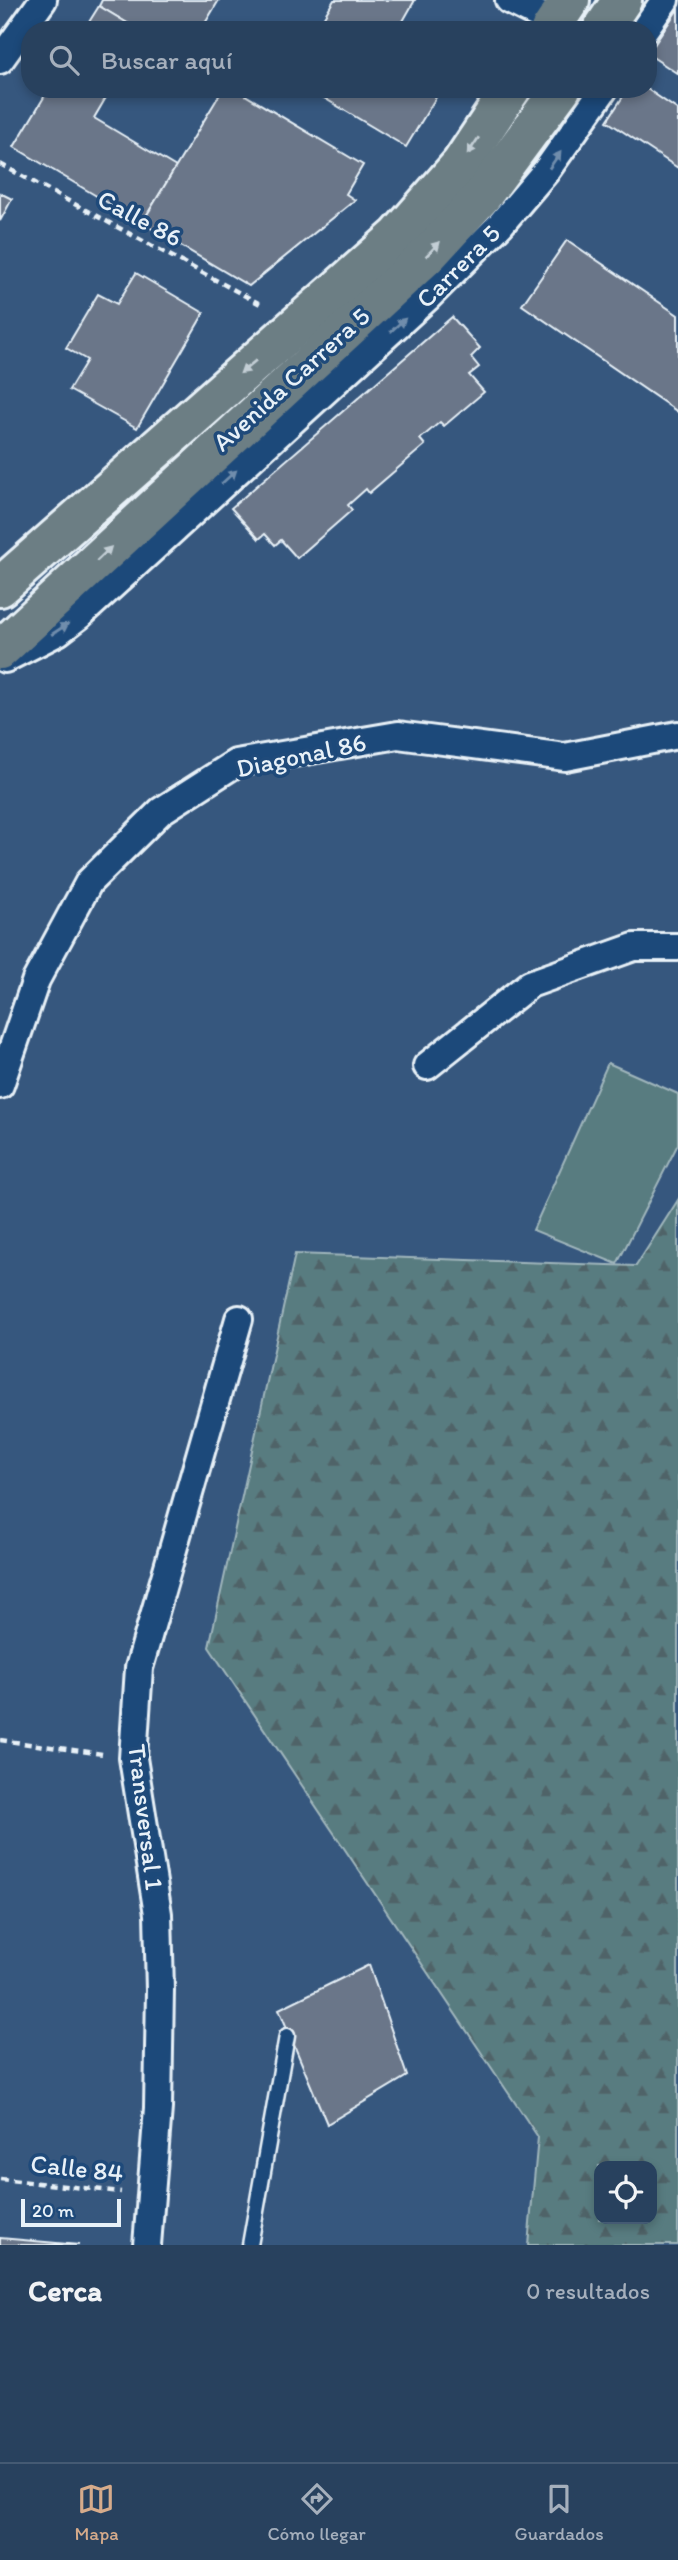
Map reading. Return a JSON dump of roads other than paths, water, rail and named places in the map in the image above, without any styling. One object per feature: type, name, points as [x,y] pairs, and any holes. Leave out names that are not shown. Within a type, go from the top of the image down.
[{"type":"main road","points":[[608,21],[622,0]]},
{"type":"main road","name":"Avenida Carrera 5","points":[[0,587],[398,236],[461,164],[505,98]]},
{"type":"main road","name":"Avenida Carrera 5","points":[[0,650],[429,254],[482,196],[554,98]]},
{"type":"street","points":[[29,21],[44,0]]},
{"type":"street","points":[[509,0],[521,9],[558,18]]},
{"type":"street","points":[[651,21],[664,0]]},
{"type":"street","points":[[0,60],[21,31]]},
{"type":"street","name":"Carrera 5","points":[[0,661],[58,632],[79,616],[427,298],[500,225],[547,171],[598,98]]},
{"type":"street","name":"Diagonal 86","points":[[2,1081],[36,979],[89,882],[162,811],[236,764],[398,735],[565,757],[678,736]]},
{"type":"street","points":[[427,1066],[530,984],[634,947],[678,947]]},
{"type":"street","name":"Transversal 1","points":[[147,2245],[158,2108],[158,1913],[133,1758],[139,1668],[239,1319]]},
{"type":"lane","points":[[250,2245],[287,2036]]}]
